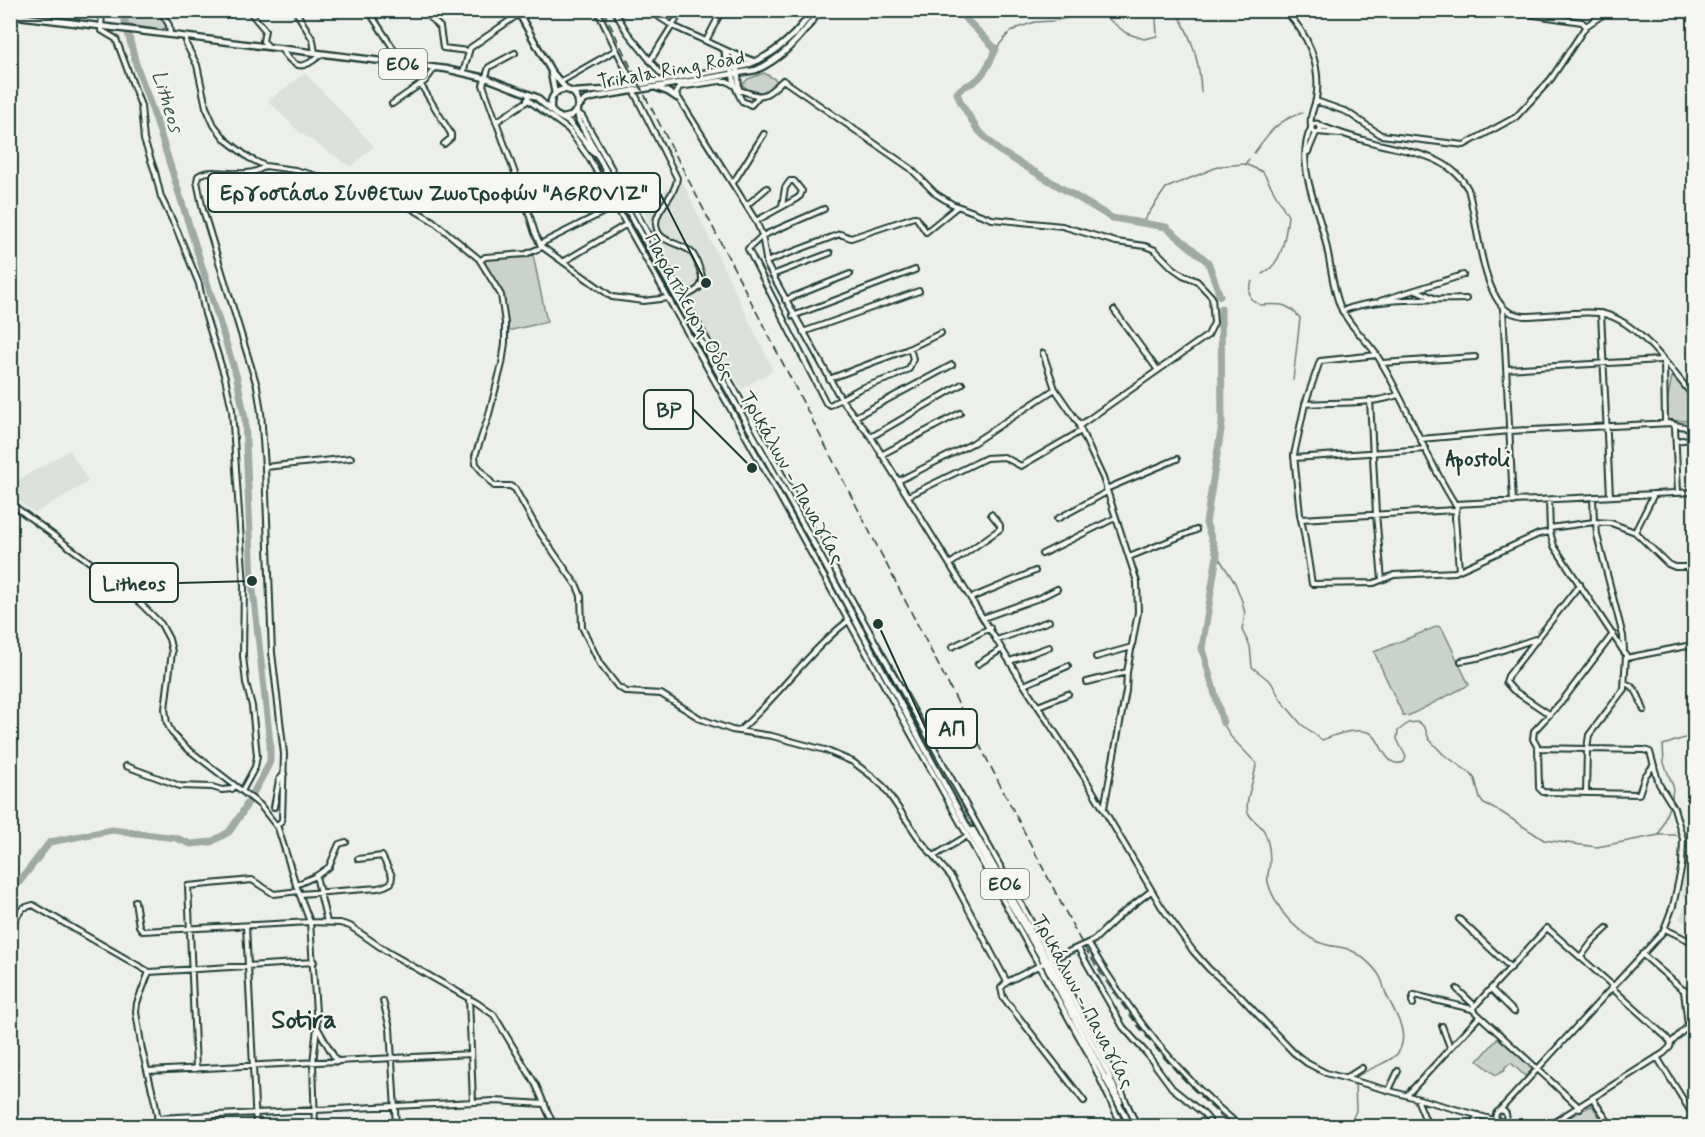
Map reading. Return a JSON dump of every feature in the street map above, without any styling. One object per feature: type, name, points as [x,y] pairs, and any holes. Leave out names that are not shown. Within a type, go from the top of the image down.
[{"type":"main road","name":"Trikala Ring Road","points":[[573,92],[606,90],[735,68],[756,61],[786,42],[813,10]]},
{"type":"main road","name":"Trikala Ring Road","points":[[578,110],[590,99],[651,87],[739,75],[765,66],[786,50],[806,30],[820,10]]},
{"type":"main road","points":[[518,13],[551,71],[567,90],[573,92]]},
{"type":"main road","name":"ΕΟ6","points":[[10,15],[435,68],[486,78],[529,97],[554,95],[567,90]]},
{"type":"main road","points":[[717,70],[726,63],[725,50]]},
{"type":"main road","points":[[734,54],[756,61]]},
{"type":"main road","points":[[551,71],[554,95],[552,109]]},
{"type":"main road","points":[[651,87],[665,90],[677,98]]},
{"type":"main road","name":"ΕΟ6","points":[[573,92],[578,99],[578,110]]},
{"type":"main road","name":"ΕΟ6","points":[[536,97],[556,115],[563,118]]},
{"type":"main road","points":[[563,118],[571,116],[578,110]]},
{"type":"main road","name":"Τρικάλων - Παναγίας","points":[[578,110],[579,121],[600,160],[959,809],[985,847],[1108,1073],[1130,1126]]},
{"type":"main road","name":"Τρικάλων - Παναγίας","points":[[563,118],[600,160]]},
{"type":"main road","points":[[754,450],[757,441]]},
{"type":"main road","points":[[770,479],[778,479]]},
{"type":"main road","points":[[854,618],[862,618]]},
{"type":"main road","points":[[876,656],[879,648]]},
{"type":"street","points":[[102,10],[104,27],[101,32],[112,35],[116,39],[138,97],[142,110],[144,140],[160,194],[196,276],[229,394],[235,431],[244,586],[243,656],[246,683],[252,706],[257,756],[255,767],[242,791]]},
{"type":"street","points":[[166,10],[161,12],[169,25],[170,35]]},
{"type":"street","points":[[249,10],[265,30],[263,41],[268,47]]},
{"type":"street","points":[[295,10],[313,40],[315,53]]},
{"type":"street","points":[[368,10],[393,48],[400,64]]},
{"type":"street","points":[[422,10],[440,27],[443,48],[468,51]]},
{"type":"street","points":[[597,10],[631,81]]},
{"type":"street","points":[[614,10],[624,27],[661,74]]},
{"type":"street","points":[[648,10],[673,26],[734,54],[735,68]]},
{"type":"street","points":[[650,61],[682,10]]},
{"type":"street","points":[[706,41],[722,10]]},
{"type":"street","points":[[1284,10],[1306,37],[1313,56],[1317,77],[1316,101],[1306,142],[1310,190],[1325,237],[1342,311],[1382,363],[1453,501],[1457,505],[1695,492]]},
{"type":"street","points":[[1501,10],[1582,22],[1586,26]]},
{"type":"street","points":[[1316,101],[1347,112],[1381,135],[1464,145],[1511,120],[1533,100],[1562,65],[1586,26],[1610,10]]},
{"type":"street","points":[[463,73],[468,51],[518,13]]},
{"type":"street","points":[[186,37],[186,44],[197,65],[206,107],[218,131],[249,159],[265,166],[286,168],[372,190],[396,199],[433,221],[477,256],[501,296],[505,313],[506,338],[501,372],[475,456],[476,465],[492,485],[510,486],[514,489],[538,530],[574,580],[581,596],[583,630],[599,662],[618,687],[627,692],[661,694],[705,721],[738,732],[776,737],[825,750],[853,762],[880,782],[962,894],[1007,982]]},
{"type":"street","points":[[281,49],[291,63],[301,66],[307,66],[322,54]]},
{"type":"street","points":[[560,82],[616,50]]},
{"type":"street","points":[[725,50],[739,75],[737,88],[742,101],[748,105],[754,103],[759,96],[768,93],[783,80],[910,168],[936,194],[958,206],[992,219],[1062,226],[1116,242],[1145,246],[1155,250],[1173,268],[1197,281],[1207,290],[1213,302],[1212,331],[1079,424]]},
{"type":"street","points":[[515,53],[490,66],[485,91],[540,246],[612,297],[644,301],[668,298]]},
{"type":"street","points":[[392,104],[421,85],[430,77],[435,68]]},
{"type":"street","points":[[737,88],[739,75]]},
{"type":"street","points":[[759,96],[722,81],[681,87],[676,91],[677,98],[756,221],[762,237],[766,262],[772,275],[841,399],[871,437],[1024,685],[1104,809],[1151,891],[1200,960],[1240,996],[1293,1052],[1316,1068],[1512,1126],[1528,1126]]},
{"type":"street","points":[[421,85],[451,134],[451,138],[444,144]]},
{"type":"street","points":[[633,90],[676,178],[675,189],[658,217],[657,228],[664,239],[692,252],[701,270],[700,288],[683,297]]},
{"type":"street","points":[[496,122],[529,97]]},
{"type":"street","name":"Παράπλευρη Οδός","points":[[529,97],[578,136],[968,836],[1115,1077],[1137,1126]]},
{"type":"street","name":"Παράπλευρη Οδός","points":[[578,110],[879,648],[1046,962],[1122,1126]]},
{"type":"street","points":[[1313,110],[1314,119],[1319,125]]},
{"type":"street","points":[[1311,127],[1313,124],[1319,125],[1430,157],[1451,168],[1468,189],[1485,269],[1496,298],[1503,308],[1512,314],[1524,316],[1601,313],[1628,325],[1695,397]]},
{"type":"street","points":[[1307,159],[1310,143],[1320,128],[1319,125]]},
{"type":"street","points":[[1311,127],[1316,132],[1347,134]]},
{"type":"street","points":[[733,183],[764,134]]},
{"type":"street","points":[[265,166],[261,170],[235,175],[219,172],[202,173],[198,176],[197,181],[203,210],[257,386],[265,467],[272,653],[285,774],[281,821],[277,826]]},
{"type":"street","points":[[756,221],[782,206],[801,194],[801,189],[794,181],[790,181],[785,188],[782,206]]},
{"type":"street","points":[[747,205],[767,188]]},
{"type":"street","points":[[477,256],[526,254],[616,206]]},
{"type":"street","points":[[766,262],[840,234],[851,238],[914,217],[926,232],[958,206]]},
{"type":"street","points":[[824,209],[762,237],[748,250],[827,405],[861,388],[909,369],[913,359],[910,348]]},
{"type":"street","points":[[563,261],[627,224]]},
{"type":"street","points":[[772,275],[830,253]]},
{"type":"street","points":[[480,261],[485,257]]},
{"type":"street","points":[[793,316],[915,270]]},
{"type":"street","points":[[785,300],[850,273]]},
{"type":"street","points":[[1375,303],[1463,275]]},
{"type":"street","points":[[1415,290],[1437,300]]},
{"type":"street","points":[[791,335],[919,291]]},
{"type":"street","points":[[1342,311],[1375,303],[1466,299]]},
{"type":"street","points":[[1503,308],[1513,502]]},
{"type":"street","points":[[1114,310],[1157,369]]},
{"type":"street","points":[[1601,313],[1610,496]]},
{"type":"street","points":[[829,379],[910,348],[941,333]]},
{"type":"street","points":[[1043,353],[1055,389],[1079,424],[1090,447],[1107,490],[1137,582],[1139,599],[1133,646],[1104,809]]},
{"type":"street","points":[[1377,355],[1320,361],[1305,404],[1297,434],[1294,458],[1312,584],[1374,583],[1394,575],[1459,570],[1550,530],[1595,522],[1611,523],[1635,532],[1668,564],[1675,567],[1695,567]]},
{"type":"street","points":[[1382,363],[1475,357]]},
{"type":"street","points":[[1506,369],[1663,361]]},
{"type":"street","points":[[1663,361],[1665,423]]},
{"type":"street","points":[[855,417],[952,365]]},
{"type":"street","points":[[871,437],[962,384]]},
{"type":"street","points":[[898,481],[973,443],[1055,389]]},
{"type":"street","points":[[1305,404],[1370,400],[1398,395]]},
{"type":"street","points":[[1370,400],[1382,580]]},
{"type":"street","points":[[882,456],[960,413]]},
{"type":"street","points":[[1421,439],[1510,430],[1665,423],[1690,428],[1692,436],[1690,439],[1676,441]]},
{"type":"street","points":[[1675,425],[1678,493]]},
{"type":"street","points":[[908,496],[986,458],[1004,457],[1021,466],[1081,431]]},
{"type":"street","points":[[1294,458],[1426,449]]},
{"type":"street","points":[[265,467],[351,458]]},
{"type":"street","points":[[1058,519],[1107,490],[1177,459]]},
{"type":"street","points":[[1635,532],[1654,494]]},
{"type":"street","points":[[1586,793],[1589,735],[1623,691],[1626,658],[1623,636],[1595,522],[1593,497]]},
{"type":"street","points":[[1549,500],[1550,530],[1554,546],[1624,650]]},
{"type":"street","points":[[10,503],[99,569],[146,608],[161,624],[169,639],[172,652],[165,704],[169,726],[181,744],[260,805],[277,826],[310,922],[317,1027],[313,1063],[315,1126]]},
{"type":"street","points":[[1457,505],[1455,510],[1459,570]]},
{"type":"street","points":[[1301,519],[1455,510]]},
{"type":"street","points":[[950,564],[1000,529],[1000,525],[991,514]]},
{"type":"street","points":[[1042,554],[1115,518]]},
{"type":"street","points":[[1129,557],[1196,530]]},
{"type":"street","points":[[972,598],[1035,571]]},
{"type":"street","points":[[1549,714],[1506,682],[1580,584]]},
{"type":"street","points":[[984,618],[1057,589]]},
{"type":"street","points":[[738,732],[762,710],[809,657],[848,621]]},
{"type":"street","points":[[997,640],[1049,621]]},
{"type":"street","points":[[952,647],[990,628]]},
{"type":"street","points":[[1613,634],[1533,735],[1538,748],[1539,788],[1540,791],[1639,794],[1645,776],[1654,765]]},
{"type":"street","points":[[1461,662],[1539,638]]},
{"type":"street","points":[[1096,657],[1133,646]]},
{"type":"street","points":[[1626,658],[1687,646],[1695,653]]},
{"type":"street","points":[[1010,661],[1049,647]]},
{"type":"street","points":[[978,664],[1002,649]]},
{"type":"street","points":[[1024,685],[1068,666]]},
{"type":"street","points":[[1088,682],[1127,672]]},
{"type":"street","points":[[1625,683],[1631,685],[1638,694],[1644,710]]},
{"type":"street","points":[[1038,706],[1068,694]]},
{"type":"street","points":[[1480,1116],[1490,1117],[1507,1103],[1665,929],[1673,906],[1683,853],[1682,833],[1671,804],[1659,784],[1652,755],[1644,750],[1538,748]]},
{"type":"street","points":[[126,766],[180,786],[222,790],[232,789],[235,786]]},
{"type":"street","points":[[274,807],[279,780],[285,774]]},
{"type":"street","points":[[267,812],[282,805]]},
{"type":"street","points":[[934,856],[968,836]]},
{"type":"street","points":[[296,885],[329,867],[339,844],[346,842]]},
{"type":"street","points":[[196,1069],[189,929],[188,889],[190,884],[252,880],[274,894],[378,888],[391,882],[392,876],[382,856],[358,859]]},
{"type":"street","points":[[316,876],[327,922]]},
{"type":"street","points":[[1084,1101],[1003,997],[1001,988],[1007,982],[1088,943],[1151,891]]},
{"type":"street","points":[[135,901],[139,926],[143,931],[310,922],[350,926],[386,951],[484,1007],[497,1018],[540,1093],[554,1126]]},
{"type":"street","points":[[10,926],[23,908],[33,904],[149,972],[314,962]]},
{"type":"street","points":[[1459,918],[1511,968]]},
{"type":"street","points":[[246,926],[256,1126]]},
{"type":"street","points":[[1473,1008],[1547,928],[1581,957],[1671,1043]]},
{"type":"street","points":[[1581,957],[1592,942],[1608,928]]},
{"type":"street","points":[[1665,929],[1695,943]]},
{"type":"street","points":[[1088,943],[1126,1005],[1157,1044],[1240,1126]]},
{"type":"street","points":[[1078,948],[1123,1027],[1152,1060],[1172,1088],[1204,1113],[1209,1120],[1209,1126]]},
{"type":"street","points":[[1642,954],[1684,991],[1688,1026]]},
{"type":"street","points":[[149,972],[137,1003],[136,1012],[159,1126]]},
{"type":"street","points":[[1457,989],[1479,1017],[1580,1108]]},
{"type":"street","points":[[1491,989],[1514,1012]]},
{"type":"street","points":[[1684,991],[1695,990]]},
{"type":"street","points":[[1413,1004],[1414,995],[1473,1008]]},
{"type":"street","points":[[469,998],[473,1102]]},
{"type":"street","points":[[383,1001],[390,1023],[396,1126]]},
{"type":"street","points":[[1407,1095],[1479,1017]]},
{"type":"street","points":[[1548,1126],[1580,1108],[1657,1057],[1668,1049],[1688,1026],[1695,1025]]},
{"type":"street","points":[[1442,1026],[1450,1047]]},
{"type":"street","points":[[317,1027],[338,1062]]},
{"type":"street","points":[[148,1071],[471,1054]]},
{"type":"street","points":[[1657,1057],[1695,1117]]},
{"type":"street","points":[[1346,1078],[1362,1068]]},
{"type":"street","points":[[1389,1090],[1398,1071]]},
{"type":"street","points":[[527,1101],[535,1099],[540,1093]]},
{"type":"street","points":[[1416,1098],[1427,1126],[1438,1123],[1447,1126]]},
{"type":"street","points":[[1593,1099],[1611,1126]]},
{"type":"street","points":[[158,1118],[473,1102],[527,1101],[545,1104]]},
{"type":"street","points":[[1499,1121],[1506,1120],[1507,1103]]},
{"type":"street","points":[[1497,1113],[1506,1114]]},
{"type":"street","points":[[1497,1113],[1499,1121]]},
{"type":"street","points":[[1506,1114],[1512,1126]]},
{"type":"street","points":[[1471,1126],[1480,1116]]},
{"type":"shaded area","points":[[125,11],[158,11],[167,27],[161,30],[128,25]]},
{"type":"shaded area","points":[[305,73],[374,146],[351,167],[299,132],[268,101]]},
{"type":"shaded area","points":[[764,73],[780,82],[765,94],[755,93],[742,85],[748,79]]},
{"type":"shaded area","points":[[683,183],[773,370],[742,389],[693,307],[669,258],[637,202]]},
{"type":"shaded area","points":[[533,255],[547,322],[507,331],[504,299],[484,261],[489,258]]},
{"type":"shaded area","points":[[1672,376],[1692,397],[1689,421],[1668,420],[1667,402]]},
{"type":"shaded area","points":[[70,450],[88,482],[35,513],[11,495],[11,484]]},
{"type":"shaded area","points":[[1438,626],[1443,630],[1469,685],[1408,716],[1403,715],[1374,652]]},
{"type":"shaded area","points":[[1689,839],[1694,840],[1694,927],[1679,919],[1688,900],[1682,896]]},
{"type":"shaded area","points":[[1498,1038],[1533,1069],[1525,1076],[1511,1063],[1496,1075],[1478,1061]]},
{"type":"shaded area","points":[[1592,1105],[1605,1126],[1554,1126]]},
{"type":"waterway","name":"Litheos","points":[[10,894],[50,842],[112,830],[176,838],[191,844],[211,842],[229,832],[270,761],[252,581],[245,419],[237,378],[156,120],[136,64],[122,10]]},
{"type":"waterway","points":[[957,10],[996,49],[981,76],[957,93],[977,129],[998,150],[1112,218],[1166,227],[1208,262],[1220,296]]},
{"type":"waterway","points":[[996,49],[1008,34],[1017,28],[1035,22],[1053,21],[1090,13],[1102,14],[1126,33],[1144,39],[1157,36],[1156,18],[1162,10]]},
{"type":"waterway","points":[[1167,10],[1179,16],[1188,34],[1195,52],[1201,92]]},
{"type":"waterway","points":[[1254,153],[1280,124],[1302,113]]},
{"type":"waterway","points":[[1142,223],[1166,188],[1220,166],[1245,164],[1249,159]]},
{"type":"waterway","points":[[1245,164],[1263,172],[1288,216],[1279,257],[1269,270],[1262,274]]},
{"type":"waterway","points":[[1252,281],[1249,291],[1251,299],[1260,305],[1278,304],[1287,307],[1300,318],[1293,380]]},
{"type":"waterway","points":[[1221,308],[1222,424],[1206,523],[1217,555],[1202,648],[1223,723]]},
{"type":"waterway","points":[[1217,555],[1235,583],[1242,601],[1245,614],[1242,630],[1250,646],[1252,667],[1271,682],[1281,700],[1301,724],[1322,740],[1350,731],[1368,732],[1377,740],[1391,761],[1404,762],[1406,757],[1397,739],[1398,731],[1408,723],[1419,722],[1425,728],[1429,739],[1443,754],[1475,779],[1480,799],[1484,804],[1501,812],[1544,840],[1597,847],[1659,835],[1679,835]]},
{"type":"waterway","points":[[1223,723],[1231,737],[1256,763],[1247,807],[1249,815],[1264,830],[1270,855],[1268,882],[1277,903],[1288,919],[1308,936],[1324,944],[1350,950],[1369,963],[1380,977],[1398,1018],[1403,1039],[1398,1053],[1390,1060],[1355,1078]]},
{"type":"waterway","points":[[1659,835],[1672,798],[1673,786],[1664,763],[1663,745],[1694,735]]},
{"type":"waterway","points":[[1688,834],[1694,834]]},
{"type":"waterway","points":[[1349,1126],[1356,1111],[1355,1083]]},
{"type":"railway","points":[[603,10],[1079,938],[1112,990],[1167,1062],[1232,1126]]},
{"type":"place","name":"Εργοστάσιο Σύνθετων Ζωοτροφών \"AGROVIZ\"","points":[[706,283]]},
{"type":"place","name":"BP","points":[[752,468]]},
{"type":"place","name":"Litheos","points":[[252,581]]},
{"type":"place","name":"ΑΠ","points":[[878,624]]},
{"type":"district","name":"Apostoli","points":[[1478,458]]},
{"type":"district","name":"Sotira","points":[[304,1019]]}]
